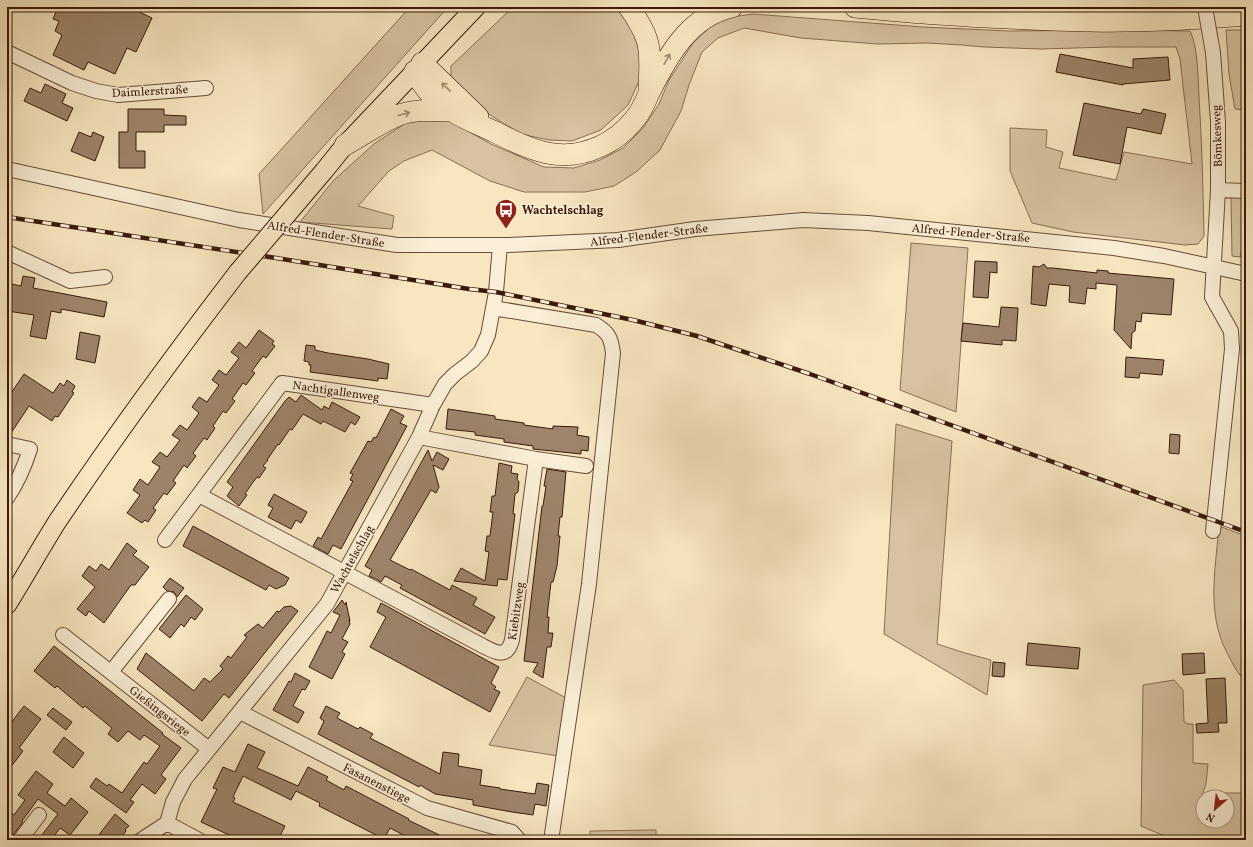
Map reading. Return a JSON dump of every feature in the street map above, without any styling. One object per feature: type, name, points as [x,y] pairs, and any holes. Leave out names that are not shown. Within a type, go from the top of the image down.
[{"type":"highway","points":[[628,7],[639,23],[647,40],[649,53],[649,94]]},
{"type":"highway","points":[[418,67],[420,82],[429,93],[450,111],[520,145],[538,151],[572,155],[585,152],[607,143],[623,132],[636,119],[670,54],[683,37],[694,26],[710,15],[732,7]]},
{"type":"highway","points":[[855,7],[970,16],[1092,21],[1182,19],[1246,15]]},
{"type":"highway","points":[[418,67],[495,132]]},
{"type":"highway","points":[[345,146],[395,117],[414,112],[431,110],[450,111]]},
{"type":"main road","points":[[7,605],[56,524],[101,458],[175,354],[238,272],[345,146],[476,7]]},
{"type":"street","name":"Bömkesweg","points":[[1205,7],[1213,53],[1218,122],[1218,190],[1212,297],[1231,331],[1232,349],[1213,531]]},
{"type":"street","name":"Daimlerstraße","points":[[7,52],[72,83],[96,91],[118,95],[206,88]]},
{"type":"street","name":"Alfred-Flender-Straße","points":[[7,169],[239,220],[397,246],[500,245],[618,240],[695,228],[810,220],[876,224],[1106,247],[1164,256],[1246,274]]},
{"type":"street","points":[[1218,190],[1246,191]]},
{"type":"street","name":"Wachtelschlag","points":[[167,823],[173,802],[185,779],[327,604],[419,437],[433,405],[446,384],[455,374],[482,351],[488,335],[496,292],[500,245]]},
{"type":"street","points":[[7,252],[70,281],[105,276]]},
{"type":"street","points":[[493,308],[596,325],[606,331],[611,340],[613,353],[589,584],[552,840]]},
{"type":"street","name":"Nachtigallenweg","points":[[165,540],[282,383],[433,405]]},
{"type":"street","points":[[419,437],[536,459],[586,466]]},
{"type":"street","points":[[7,444],[30,449],[24,470],[7,498]]},
{"type":"street","name":"Kiebitzweg","points":[[344,572],[494,652],[501,653],[507,651],[512,640],[536,459]]},
{"type":"street","points":[[199,495],[344,572]]},
{"type":"street","points":[[111,672],[169,599]]},
{"type":"street","name":"Gießingsriege","points":[[63,635],[209,749]]},
{"type":"street","name":"Fasanenstiege","points":[[240,712],[427,808],[512,832],[519,840]]},
{"type":"street","points":[[20,840],[39,815]]},
{"type":"street","points":[[141,840],[167,823],[199,840]]},
{"type":"shaded area","points":[[410,7],[448,7],[263,214],[259,174]]},
{"type":"shaded area","points":[[513,7],[614,7],[627,19],[636,39],[640,53],[640,79],[628,105],[601,130],[572,141],[549,140],[521,134],[490,115],[451,79],[451,66]]},
{"type":"shaded area","points":[[753,14],[923,27],[1010,31],[1190,31],[1195,45],[1198,72],[1204,236],[1198,244],[1185,245],[1073,232],[1032,223],[1010,171],[1010,128],[1047,130],[1046,147],[1063,152],[1059,168],[1116,180],[1124,152],[1192,164],[1180,59],[1176,47],[1041,49],[927,43],[877,44],[801,38],[744,28],[718,38],[702,52],[681,111],[660,150],[636,172],[614,186],[585,192],[524,192],[490,181],[432,150],[404,161],[389,171],[358,206],[394,216],[392,229],[300,222],[333,181],[375,143],[408,122],[428,117],[450,121],[491,144],[544,167],[574,168],[600,160],[623,148],[643,128],[659,104],[669,80],[693,43],[710,27],[724,18]]},
{"type":"shaded area","points":[[1226,30],[1246,30],[1245,110],[1235,109],[1229,74]]},
{"type":"shaded area","points":[[1246,196],[1246,237],[1244,238],[1240,257],[1232,256],[1231,197]]},
{"type":"shaded area","points":[[911,243],[968,248],[956,412],[900,390]]},
{"type":"shaded area","points":[[896,424],[952,441],[937,644],[991,660],[987,695],[884,634]]},
{"type":"shaded area","points":[[1219,526],[1246,536],[1246,682],[1237,670],[1224,646],[1218,629],[1215,613],[1214,579]]},
{"type":"shaded area","points":[[527,677],[568,699],[558,756],[489,745]]},
{"type":"shaded area","points":[[1174,680],[1183,690],[1184,722],[1193,724],[1193,763],[1208,764],[1204,789],[1195,789],[1195,829],[1235,829],[1235,793],[1246,793],[1246,840],[1174,840],[1141,826],[1143,685]]},
{"type":"shaded area","points":[[656,830],[656,840],[590,840],[590,831]]},
{"type":"building","points":[[58,7],[129,7],[152,18],[136,52],[127,48],[115,74],[88,62],[84,70],[53,55],[62,35],[55,31],[59,21],[53,19]]},
{"type":"building","points":[[1060,54],[1133,68],[1133,59],[1168,57],[1170,80],[1123,85],[1056,72]]},
{"type":"building","points":[[45,84],[66,94],[62,103],[73,108],[67,121],[24,101],[30,88],[41,93]]},
{"type":"building","points":[[1084,103],[1141,114],[1143,109],[1166,114],[1161,134],[1127,127],[1120,164],[1073,155]]},
{"type":"building","points":[[128,109],[164,109],[164,115],[186,116],[186,125],[164,125],[164,132],[136,132],[136,151],[145,151],[145,168],[119,168],[119,132],[128,132]]},
{"type":"building","points":[[79,132],[91,137],[93,132],[104,137],[95,161],[71,151]]},
{"type":"building","points":[[975,261],[997,262],[997,273],[990,272],[988,298],[973,297]]},
{"type":"building","points":[[1044,264],[1047,268],[1097,273],[1097,270],[1108,271],[1108,273],[1174,279],[1171,315],[1142,313],[1141,322],[1136,321],[1135,331],[1132,333],[1131,349],[1114,330],[1117,285],[1096,283],[1096,289],[1087,288],[1085,304],[1069,302],[1070,286],[1049,284],[1046,306],[1031,304],[1033,266],[1039,267]]},
{"type":"building","points":[[23,276],[35,278],[33,288],[107,302],[104,317],[61,309],[61,313],[51,311],[46,339],[30,336],[34,315],[7,311],[7,283],[21,286]]},
{"type":"building","points":[[1001,307],[1018,308],[1016,341],[1002,340],[1002,345],[961,341],[963,323],[999,327]]},
{"type":"building","points":[[259,330],[274,341],[272,344],[275,346],[266,358],[263,356],[252,371],[255,373],[246,385],[243,383],[232,399],[235,401],[226,413],[223,411],[213,426],[215,428],[207,440],[204,438],[193,453],[196,456],[187,468],[184,465],[173,481],[176,483],[167,495],[164,493],[153,508],[156,510],[148,522],[145,520],[142,523],[127,513],[140,495],[133,490],[140,479],[148,485],[160,467],[152,462],[160,452],[167,457],[180,440],[172,435],[180,425],[187,430],[199,413],[192,407],[199,397],[207,402],[219,385],[212,380],[219,370],[226,375],[239,358],[231,352],[239,342],[246,348]]},
{"type":"building","points":[[80,332],[100,336],[95,363],[76,359]]},
{"type":"building","points":[[306,345],[315,346],[315,350],[328,353],[389,364],[387,379],[378,378],[378,381],[310,372],[311,365],[309,365],[309,362],[304,361]]},
{"type":"building","points":[[1126,357],[1164,360],[1162,375],[1140,373],[1139,378],[1125,377]]},
{"type":"building","points":[[24,374],[53,393],[60,383],[64,386],[67,380],[75,386],[72,392],[74,393],[58,417],[55,416],[52,421],[29,406],[9,436],[7,436],[7,399]]},
{"type":"building","points":[[301,395],[322,410],[324,406],[329,409],[332,402],[360,417],[355,425],[351,422],[345,432],[323,421],[321,424],[303,414],[292,430],[290,429],[279,445],[278,444],[263,466],[266,468],[259,478],[257,477],[251,485],[245,494],[247,495],[239,506],[227,496],[233,487],[227,482],[285,401],[289,397],[296,402]]},
{"type":"building","points":[[391,409],[404,416],[400,423],[407,426],[341,549],[333,545],[328,554],[313,546],[318,537],[321,539],[353,481],[350,480],[353,474],[350,473],[368,441],[371,442],[374,437],[376,438]]},
{"type":"building","points":[[448,409],[495,416],[495,419],[524,423],[524,425],[553,429],[553,426],[578,427],[577,435],[589,437],[588,451],[581,450],[581,454],[533,449],[533,446],[504,442],[504,439],[475,435],[475,432],[446,429]]},
{"type":"building","points":[[1170,434],[1180,435],[1179,454],[1169,453]]},
{"type":"building","points":[[428,450],[432,461],[437,452],[449,459],[443,470],[433,465],[439,487],[436,493],[431,490],[390,560],[410,570],[411,569],[450,590],[452,585],[477,598],[473,605],[495,617],[485,634],[400,588],[402,585],[385,576],[381,582],[369,576],[372,570],[365,566]]},
{"type":"building","points":[[499,463],[512,466],[511,473],[518,474],[517,479],[519,482],[518,492],[515,494],[513,514],[515,514],[507,580],[498,579],[497,586],[454,581],[461,568],[485,581],[489,552],[485,551],[487,536],[490,536],[493,512],[490,512],[492,496],[495,496]]},
{"type":"building","points":[[547,469],[566,472],[562,517],[560,517],[558,536],[560,536],[557,566],[553,582],[551,582],[547,617],[549,617],[548,633],[553,633],[551,647],[547,647],[543,678],[533,672],[538,663],[524,661]]},
{"type":"building","points":[[274,494],[307,512],[301,523],[296,520],[291,529],[268,517],[273,508],[268,505]]},
{"type":"building","points":[[193,526],[289,578],[285,585],[276,589],[269,585],[266,590],[183,546]]},
{"type":"building","points":[[127,543],[137,551],[133,555],[149,567],[135,585],[131,585],[104,623],[89,611],[86,616],[77,609],[95,587],[82,576],[89,566],[96,571],[101,564],[109,570]]},
{"type":"building","points":[[170,578],[184,588],[177,597],[174,592],[167,591],[163,587]]},
{"type":"building","points":[[186,595],[203,609],[195,620],[191,617],[184,627],[181,624],[170,638],[159,629]]},
{"type":"building","points":[[342,600],[345,605],[346,602],[350,624],[342,639],[348,642],[342,652],[345,654],[332,679],[309,667],[327,631],[331,633],[340,615],[333,612]]},
{"type":"building","points":[[381,603],[499,667],[491,683],[496,687],[494,689],[500,692],[490,712],[370,647],[386,617],[377,612]]},
{"type":"building","points":[[291,606],[298,611],[229,698],[224,694],[202,721],[137,669],[146,653],[194,691],[204,678],[210,682],[223,669],[220,666],[228,656],[231,658],[247,637],[244,635],[258,624],[263,628],[277,611],[279,612],[284,607]]},
{"type":"building","points":[[1028,643],[1080,648],[1078,669],[1026,665]]},
{"type":"building","points":[[54,646],[181,748],[161,775],[166,779],[155,794],[142,784],[130,800],[134,802],[126,813],[90,787],[96,778],[107,786],[109,784],[122,793],[144,762],[147,764],[160,746],[144,735],[140,740],[128,731],[118,742],[108,734],[112,728],[85,706],[83,708],[57,686],[55,688],[34,671]]},
{"type":"building","points":[[1204,653],[1205,673],[1183,675],[1182,654]]},
{"type":"building","points":[[993,662],[1005,663],[1004,677],[992,676]]},
{"type":"building","points":[[295,673],[310,681],[305,690],[302,689],[293,706],[304,712],[298,723],[273,710]]},
{"type":"building","points":[[1225,678],[1227,723],[1218,723],[1219,732],[1197,733],[1196,724],[1208,723],[1206,679]]},
{"type":"building","points":[[24,706],[41,719],[19,748],[23,751],[7,772],[7,728]]},
{"type":"building","points":[[326,706],[340,713],[337,718],[358,729],[360,727],[373,734],[370,738],[440,774],[443,752],[459,754],[458,766],[482,770],[480,785],[535,794],[537,783],[549,785],[546,806],[535,804],[533,815],[512,812],[473,805],[473,800],[435,794],[420,785],[419,787],[318,734],[324,721],[320,718]]},
{"type":"building","points":[[53,708],[72,722],[66,730],[47,715]]},
{"type":"building","points":[[64,737],[84,753],[73,768],[53,752]]},
{"type":"building","points":[[248,744],[265,752],[257,768],[298,786],[308,767],[328,777],[326,780],[344,790],[346,786],[409,819],[408,820],[450,840],[413,840],[390,828],[384,839],[319,806],[320,803],[296,791],[291,800],[243,776],[233,797],[235,798],[233,802],[285,826],[278,840],[240,840],[201,822],[217,789],[213,788],[223,767],[235,772]]},
{"type":"building","points":[[36,771],[53,784],[47,793],[65,806],[71,798],[88,812],[70,835],[60,828],[51,840],[38,840],[58,814],[38,799],[13,835],[12,840],[7,840],[7,810],[14,815],[25,800],[18,795]]},
{"type":"building","points":[[115,814],[129,826],[125,830],[126,831],[119,840],[95,840]]},
{"type":"railway","points":[[7,217],[496,292],[633,320],[697,336],[810,374],[1246,532]]},
{"type":"place","name":"Wachtelschlag","points":[[506,230]]}]
